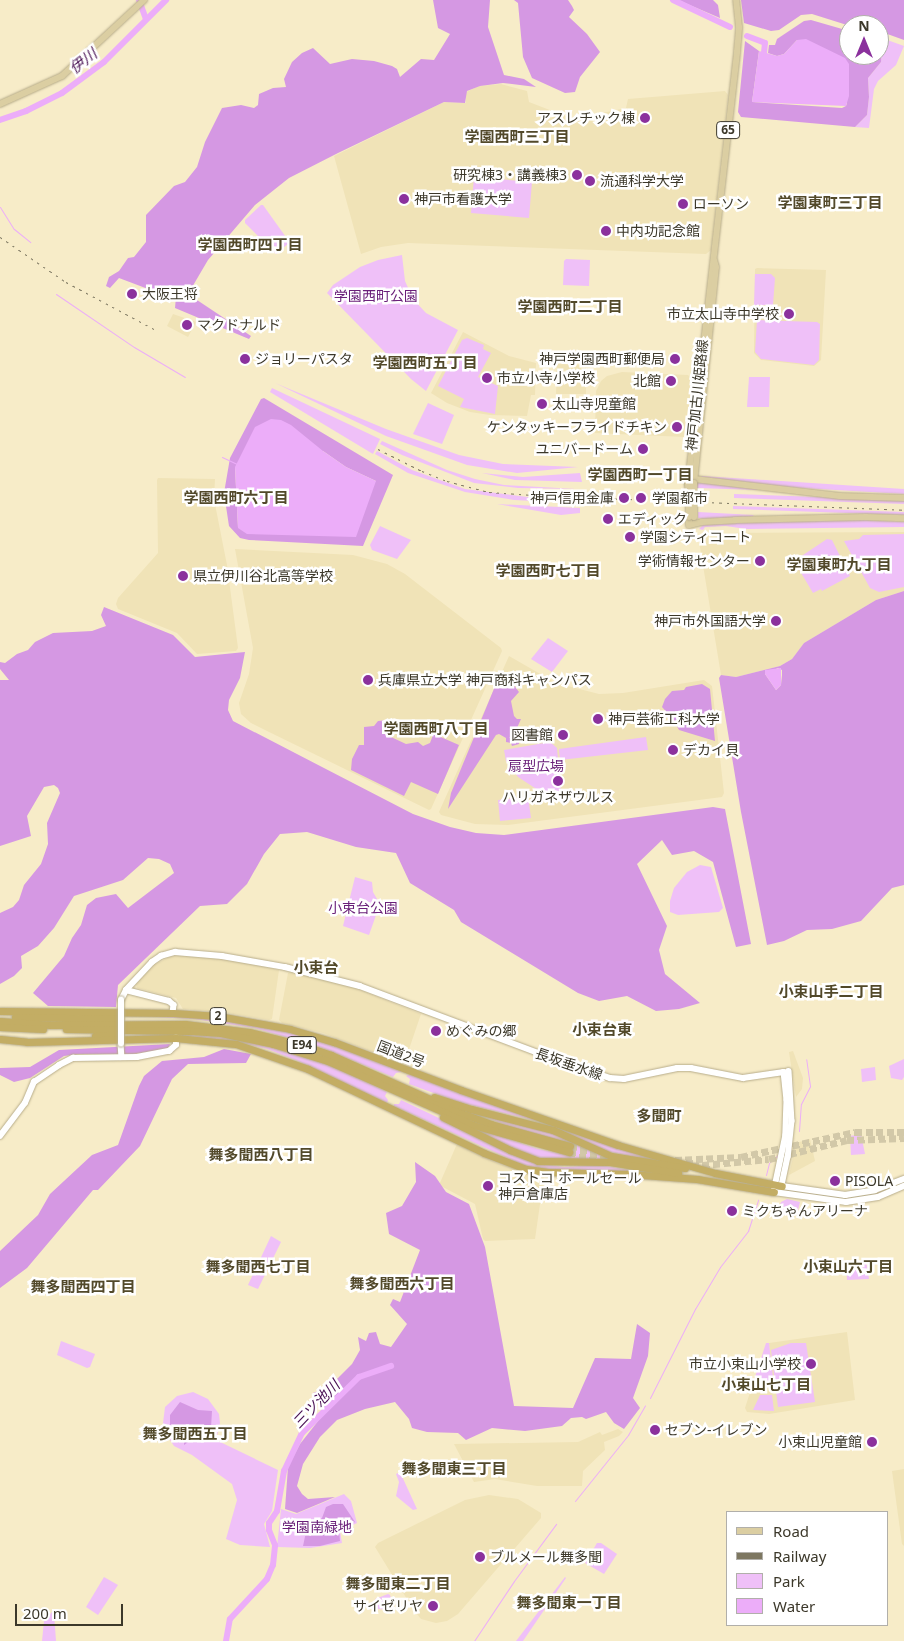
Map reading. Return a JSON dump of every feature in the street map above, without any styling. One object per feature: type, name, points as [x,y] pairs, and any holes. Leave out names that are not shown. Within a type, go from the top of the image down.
[{"type":"highway","name":"国道2号","points":[[0,1013],[23,1015],[173,1013],[255,1022],[326,1039],[576,1131],[715,1172],[777,1188]]},
{"type":"highway","points":[[23,1015],[175,1021],[218,1027]]},
{"type":"highway","name":"E94","points":[[0,1021],[17,1026],[174,1030],[221,1034],[273,1044],[356,1073],[473,1125],[570,1149],[461,1113],[302,1045],[249,1032],[218,1027],[17,1026],[0,1026]]},
{"type":"highway","points":[[0,1038],[90,1036],[174,1030]]},
{"type":"highway","name":"2","points":[[0,1038],[27,1042],[176,1038],[236,1044],[281,1058],[484,1153],[526,1169],[548,1172],[664,1176],[777,1188]]},
{"type":"highway","points":[[356,1073],[526,1157],[552,1162],[610,1162],[720,1182]]},
{"type":"highway","points":[[386,1080],[457,1105],[553,1130],[611,1156],[715,1172]]},
{"type":"main road","name":"神戸加古川姫路線","points":[[736,0],[739,27],[737,52],[714,260],[711,267],[692,481],[692,521],[866,517],[904,518]]},
{"type":"main road","points":[[0,104],[62,76],[141,2]]},
{"type":"main road","points":[[692,481],[840,496],[904,498]]},
{"type":"main road","name":"長坂垂水線","points":[[122,1057],[121,1000],[126,990],[152,962],[169,953],[229,956],[285,967],[360,986],[610,1078],[624,1079],[677,1068],[692,1068],[743,1078],[787,1071],[786,1135],[777,1188]]},
{"type":"main road","points":[[126,990],[169,1001],[174,1005],[173,1013]]},
{"type":"main road","points":[[0,1136],[25,1103],[34,1082],[40,1076],[73,1058],[137,1057],[169,1051],[176,1045],[176,1038]]},
{"type":"main road","points":[[777,1188],[845,1195],[875,1190],[904,1179]]},
{"type":"main road","points":[[777,1188],[846,1202],[878,1197],[904,1186]]},
{"type":"shaded area","name":"流通科学大学","points":[[501,84],[527,91],[529,102],[573,119],[626,108],[628,99],[725,91],[728,95],[711,250],[706,254],[408,243],[381,247],[361,254],[334,156],[444,102],[466,103],[466,92],[479,86]]},
{"type":"shaded area","name":"市立太山寺中学校","points":[[755,269],[826,270],[821,360],[814,366],[761,360],[754,353]]},
{"type":"shaded area","points":[[173,314],[196,322],[188,337],[167,326]]},
{"type":"shaded area","name":"市立小寺小学校","points":[[463,332],[509,356],[536,363],[535,395],[531,395],[527,416],[490,415],[470,412],[447,403],[431,393]]},
{"type":"shaded area","points":[[557,364],[586,365],[586,394],[556,394]]},
{"type":"shaded area","points":[[622,372],[688,375],[693,380],[689,433],[685,437],[595,433],[596,391],[601,381],[607,376]]},
{"type":"shaded area","name":"県立伊川谷北高等学校","points":[[158,478],[215,479],[214,499],[227,565],[238,648],[236,651],[197,654],[177,633],[118,609],[116,604],[118,598],[158,553]]},
{"type":"shaded area","name":"神戸市外国語大学","points":[[904,532],[904,591],[876,600],[804,643],[792,659],[780,666],[736,677],[721,675],[699,541],[704,533]]},
{"type":"shaded area","name":"兵庫県立大学 神戸商科キャンパス","points":[[235,549],[353,555],[387,564],[405,574],[501,648],[502,651],[431,809],[429,810],[251,723],[241,714],[239,703],[249,674],[253,648]]},
{"type":"shaded area","name":"神戸芸術工科大学","points":[[509,656],[556,683],[599,694],[623,693],[704,680],[712,686],[724,793],[722,797],[508,825],[475,824],[441,815],[439,812]]},
{"type":"shaded area","points":[[178,955],[233,960],[279,970],[272,1019],[183,1009],[176,998],[137,988],[136,984],[154,965],[169,957]]},
{"type":"shaded area","points":[[291,972],[350,986],[421,1014],[405,1061],[402,1063],[323,1033],[282,1023],[279,1020],[288,973]]},
{"type":"shaded area","points":[[793,1051],[803,1078],[802,1089],[796,1097],[789,1052]]},
{"type":"shaded area","points":[[810,1139],[815,1161],[789,1175],[796,1143]]},
{"type":"shaded area","name":"コストコ ホールセール 神戸倉庫店","points":[[457,1144],[499,1164],[544,1176],[535,1239],[485,1241],[483,1239],[475,1204],[439,1185]]},
{"type":"shaded area","name":"市立小束山小学校","points":[[847,1332],[855,1400],[769,1414],[747,1412],[745,1408],[754,1380],[773,1385],[769,1343]]},
{"type":"shaded area","points":[[618,1429],[623,1432],[619,1436],[604,1442],[605,1450],[583,1471],[582,1486],[537,1486],[495,1479],[474,1482],[454,1444],[578,1442],[600,1432],[602,1435]]},
{"type":"shaded area","points":[[904,1469],[904,1546],[902,1544],[892,1471]]},
{"type":"shaded area","points":[[489,1495],[518,1499],[541,1513],[541,1518],[458,1614],[447,1621],[436,1623],[421,1619],[375,1547],[378,1543],[465,1500]]},
{"type":"green space","points":[[433,0],[490,0],[488,27],[504,75],[524,79],[536,87],[503,83],[480,86],[467,91],[465,103],[444,102],[338,153],[289,178],[255,205],[208,260],[188,294],[251,336],[249,339],[175,308],[176,297],[167,292],[160,303],[156,292],[119,278],[110,288],[106,286],[109,277],[119,271],[128,258],[134,257],[146,242],[146,215],[174,186],[185,182],[197,167],[205,142],[222,108],[241,105],[254,108],[258,105],[259,94],[273,88],[286,87],[284,79],[292,62],[302,53],[313,48],[330,64],[352,59],[374,61],[397,69],[400,77],[421,59],[434,60],[450,34],[438,28]]},
{"type":"green space","points":[[514,0],[568,0],[572,6],[574,10],[569,17],[587,34],[600,52],[580,77],[575,92],[565,93],[532,78],[523,57],[518,3]]},
{"type":"green space","points":[[678,0],[713,0],[718,5],[720,18]]},
{"type":"green space","points":[[741,0],[904,0],[904,40],[889,35],[889,15],[839,15],[839,22],[812,14],[801,15],[779,30],[771,31],[744,23]]},
{"type":"green space","points":[[811,20],[839,28],[839,65],[879,65],[868,78],[869,97],[867,115],[855,127],[741,117],[738,112],[745,41],[759,51],[752,102],[842,108],[846,106],[847,103],[797,40],[784,54],[777,56],[768,53],[769,45],[775,45],[777,39],[804,21]]},
{"type":"green space","points":[[889,41],[904,46],[896,65],[878,81],[874,89],[869,128],[855,127],[867,115],[869,97],[868,78],[879,65],[889,65]]},
{"type":"green space","points":[[474,177],[532,182],[529,218],[471,213]]},
{"type":"green space","points":[[263,205],[289,243],[276,254],[245,223],[245,220]]},
{"type":"green space","name":"学園西町公園","points":[[402,255],[405,281],[413,299],[426,313],[458,330],[426,391],[411,379],[327,293],[333,285],[360,267],[378,260]]},
{"type":"green space","points":[[566,259],[590,260],[589,286],[563,285],[564,261]]},
{"type":"green space","points":[[755,274],[771,274],[775,278],[773,305],[754,305]]},
{"type":"green space","points":[[757,320],[817,322],[820,324],[819,360],[814,365],[761,359],[755,352]]},
{"type":"green space","points":[[467,338],[484,345],[483,349],[491,353],[478,377],[498,386],[495,414],[460,407],[464,399],[438,386],[462,340]]},
{"type":"green space","points":[[749,377],[770,377],[769,407],[747,407]]},
{"type":"green space","points":[[275,383],[386,429],[459,455],[503,464],[578,467],[517,473],[467,465],[386,436]]},
{"type":"green space","points":[[272,388],[380,439],[373,454],[270,392]]},
{"type":"green space","points":[[264,398],[393,475],[363,546],[249,540],[240,538],[229,526],[224,493],[230,458],[261,399]],"holes":[[[323,451],[346,467],[376,481],[238,528],[235,467]]]},
{"type":"green space","points":[[428,403],[454,415],[442,444],[413,434]]},
{"type":"green space","points":[[382,441],[447,470],[475,479],[504,485],[577,489],[518,488],[474,483],[402,455],[380,444]]},
{"type":"green space","points":[[377,451],[412,470],[465,489],[574,503],[514,500],[465,492],[408,473],[375,454]]},
{"type":"green space","points":[[482,473],[523,477],[580,473],[582,482],[515,480]]},
{"type":"green space","points":[[702,476],[904,489],[904,494],[785,487]]},
{"type":"green space","points":[[697,483],[757,488],[757,490],[697,488]]},
{"type":"green space","points":[[734,494],[904,500],[904,504],[734,498]]},
{"type":"green space","points":[[497,504],[580,508],[580,513],[561,515]]},
{"type":"green space","points":[[733,506],[904,512],[904,515],[733,509]]},
{"type":"green space","points":[[698,512],[754,515],[751,518],[705,519],[698,518]]},
{"type":"green space","points":[[840,519],[904,522],[904,527],[746,529],[726,526],[699,529],[704,524]]},
{"type":"green space","points":[[380,526],[411,540],[397,559],[372,550],[370,545]]},
{"type":"green space","points":[[904,534],[904,587],[879,592],[870,588],[844,541],[859,539],[863,535]]},
{"type":"green space","points":[[827,539],[832,540],[850,576],[822,591],[821,589],[813,593],[794,561]]},
{"type":"green space","points":[[904,591],[904,885],[892,888],[861,921],[832,929],[807,930],[784,941],[767,945],[741,812],[719,678],[721,675],[736,677],[780,666],[792,659],[804,643],[876,600]],"holes":[[[778,668],[782,670],[781,685],[776,690],[765,674]]]},
{"type":"green space","points":[[104,607],[173,635],[195,657],[245,652],[240,678],[229,700],[228,710],[233,721],[413,814],[450,827],[476,833],[504,835],[713,807],[725,809],[751,944],[736,947],[713,862],[694,851],[672,855],[662,840],[637,864],[667,926],[659,950],[665,974],[700,1003],[679,1009],[656,1011],[627,996],[599,1001],[578,993],[461,922],[454,910],[410,883],[396,853],[356,847],[307,832],[280,834],[264,854],[247,884],[227,904],[200,906],[118,985],[116,1007],[48,1006],[33,993],[64,956],[72,938],[81,925],[87,905],[96,898],[116,894],[128,908],[174,873],[170,864],[159,859],[148,858],[123,880],[74,896],[54,928],[38,946],[21,956],[22,968],[14,976],[0,984],[0,913],[13,907],[19,900],[24,885],[41,864],[48,844],[47,823],[60,793],[54,785],[44,787],[27,816],[31,836],[0,846],[0,680],[9,680],[0,669],[0,662],[5,663],[17,654],[28,650],[35,642],[53,633],[92,631],[106,626],[101,615]]},
{"type":"green space","points":[[548,638],[568,651],[552,672],[531,659]]},
{"type":"green space","points":[[498,679],[503,682],[509,679],[519,692],[511,701],[514,716],[517,719],[521,719],[517,728],[519,744],[512,746],[511,743],[506,742],[506,738],[499,734],[496,735],[448,809],[451,793]]},
{"type":"green space","points":[[702,684],[710,689],[715,741],[679,730],[673,719],[662,707],[665,699],[672,691],[684,690],[686,687]]},
{"type":"green space","points":[[387,720],[391,723],[391,737],[406,744],[418,742],[423,746],[430,743],[433,735],[436,735],[459,745],[438,794],[411,782],[404,796],[351,770],[352,759],[359,745],[364,745],[364,727],[374,726],[378,721]]},
{"type":"green space","points":[[646,737],[648,750],[560,760],[559,749]]},
{"type":"green space","name":"扇型広場","points":[[550,742],[557,748],[561,791],[541,792],[518,777],[506,761],[504,750]]},
{"type":"green space","points":[[528,797],[531,818],[500,821],[498,800]]},
{"type":"green space","points":[[700,865],[711,867],[723,908],[719,912],[678,915],[670,912],[670,901],[674,888],[687,872]]},
{"type":"green space","name":"小束台公園","points":[[355,877],[372,882],[373,892],[380,904],[369,935],[343,926]]},
{"type":"green space","points":[[118,1015],[208,1018],[261,1025],[334,1044],[401,1069],[401,1072],[396,1073],[393,1077],[320,1047],[254,1028],[194,1019]]},
{"type":"green space","points":[[165,1034],[228,1037],[262,1044],[320,1061],[387,1092],[385,1096],[388,1100],[387,1103],[298,1061],[267,1049],[234,1041],[177,1036],[128,1037]]},
{"type":"green space","points":[[170,1044],[168,1049],[133,1054],[79,1054],[64,1056],[30,1078],[14,1082],[0,1075],[0,1068],[30,1067],[59,1050]]},
{"type":"green space","points":[[224,1049],[251,1054],[246,1063],[188,1064],[172,1079],[140,1146],[98,1190],[93,1190],[27,1268],[0,1288],[0,1251],[38,1215],[50,1194],[92,1155],[118,1145],[144,1076],[162,1061],[204,1057]]},
{"type":"green space","points":[[904,1059],[904,1077],[902,1080],[891,1078],[889,1066]]},
{"type":"green space","points":[[875,1067],[876,1080],[862,1082],[861,1069]]},
{"type":"green space","points":[[412,1073],[657,1161],[605,1151],[545,1123],[458,1102],[409,1084],[410,1079],[406,1076]]},
{"type":"green space","points":[[401,1100],[534,1163],[564,1167],[600,1165],[641,1172],[553,1170],[523,1165],[394,1106],[394,1104],[399,1104]]},
{"type":"green space","points":[[475,1113],[549,1131],[606,1156],[605,1160],[546,1160],[525,1154],[471,1128],[471,1126],[538,1149],[568,1155],[518,1130]]},
{"type":"green space","points":[[861,1134],[865,1154],[851,1155],[850,1136]]},
{"type":"green space","points":[[415,1162],[435,1176],[446,1192],[469,1204],[485,1247],[514,1406],[573,1408],[595,1358],[631,1359],[637,1324],[650,1333],[648,1356],[633,1398],[640,1408],[624,1429],[614,1423],[606,1412],[586,1419],[582,1417],[571,1418],[562,1426],[525,1431],[492,1428],[466,1440],[458,1433],[427,1432],[412,1428],[409,1419],[395,1402],[365,1409],[337,1420],[320,1437],[303,1464],[297,1486],[302,1494],[308,1499],[335,1497],[297,1513],[285,1509],[288,1467],[300,1444],[326,1411],[313,1393],[329,1387],[352,1364],[360,1350],[358,1337],[366,1341],[369,1333],[376,1332],[380,1344],[391,1347],[407,1324],[390,1305],[393,1299],[400,1302],[420,1250],[389,1234],[386,1213],[402,1206],[416,1182]]},
{"type":"green space","points":[[787,1199],[800,1202],[798,1210],[785,1215],[777,1212],[781,1202]]},
{"type":"green space","points":[[271,1236],[281,1242],[258,1289],[248,1285]]},
{"type":"green space","points":[[849,1261],[866,1261],[869,1279],[847,1280],[846,1263]]},
{"type":"green space","points":[[61,1341],[95,1354],[90,1367],[87,1368],[57,1355]]},
{"type":"green space","points":[[766,1343],[769,1343],[774,1385],[754,1380]]},
{"type":"green space","points":[[791,1343],[806,1343],[815,1402],[778,1407],[771,1350]]},
{"type":"green space","points":[[193,1392],[208,1399],[219,1414],[220,1423],[216,1440],[278,1470],[272,1511],[264,1524],[270,1547],[240,1545],[226,1539],[237,1500],[232,1484],[192,1455],[174,1446],[164,1431],[165,1407],[177,1396]]},
{"type":"green space","points":[[760,1395],[772,1395],[774,1411],[753,1410]]},
{"type":"green space","points":[[180,1402],[198,1410],[212,1411],[211,1428],[184,1445],[184,1441],[172,1431],[170,1424],[170,1415]]},
{"type":"green space","points":[[400,1472],[417,1509],[413,1510],[396,1496],[399,1482],[396,1474]]},
{"type":"green space","name":"学園南緑地","points":[[344,1494],[351,1501],[357,1523],[340,1531],[342,1543],[310,1548],[277,1547],[281,1509],[296,1514]]},
{"type":"green space","points":[[333,1504],[343,1504],[355,1522],[339,1530],[340,1541],[320,1546],[303,1546],[306,1532],[322,1518],[326,1507]]},
{"type":"green space","points":[[597,1543],[601,1543],[617,1554],[604,1574],[585,1563]]},
{"type":"green space","points":[[104,1577],[118,1585],[98,1615],[86,1607]]},
{"type":"green space","points":[[565,1577],[523,1641],[516,1641]]},
{"type":"green space","points":[[388,1594],[395,1610],[378,1609],[375,1599]]},
{"type":"green space","points":[[52,1612],[54,1613],[56,1641],[42,1641],[44,1621]]},
{"type":"water","points":[[806,39],[839,55],[839,65],[849,65],[849,96],[846,106],[752,102],[759,51],[777,56],[784,54],[797,40]]},
{"type":"water","points":[[271,419],[281,420],[291,425],[346,467],[376,481],[356,537],[247,534],[238,528],[235,467],[255,427]]},
{"type":"water","points":[[781,668],[781,685],[776,690],[765,674],[765,670]]},
{"type":"waterway","points":[[139,0],[146,19]]},
{"type":"waterway","name":"伊川","points":[[0,120],[26,111],[62,93],[104,62],[166,0]]},
{"type":"waterway","points":[[673,0],[730,27]]},
{"type":"waterway","points":[[747,36],[765,43],[764,52]]},
{"type":"waterway","points":[[0,207],[14,229],[30,242]]},
{"type":"waterway","points":[[56,294],[134,347],[185,377]]},
{"type":"waterway","points":[[222,457],[237,464]]},
{"type":"waterway","points":[[799,1131],[801,1104],[810,1086],[806,1059]]},
{"type":"waterway","points":[[766,1175],[769,1163],[779,1154]]},
{"type":"waterway","points":[[650,1398],[695,1309],[720,1267],[748,1231],[758,1200]]},
{"type":"waterway","name":"三ツ池川","points":[[226,1641],[230,1619],[267,1579],[273,1565],[275,1545],[269,1530],[269,1523],[277,1511],[284,1471],[302,1433],[359,1377],[391,1366]]},
{"type":"waterway","points":[[575,1501],[628,1435],[645,1406]]},
{"type":"waterway","points":[[474,1641],[514,1581],[556,1524]]},
{"type":"tunnel","points":[[675,1160],[741,1157],[855,1132],[904,1132]]},
{"type":"tunnel","points":[[692,1166],[769,1159],[847,1140],[904,1138]]},
{"type":"tunnel","points":[[570,1146],[597,1151]]},
{"type":"tunnel","points":[[569,1152],[609,1160]]},
{"type":"railway","points":[[0,237],[66,282],[154,329]]},
{"type":"railway","points":[[378,449],[447,481],[489,492],[904,510]]},
{"type":"place","name":"アスレチック棟","points":[[645,118]]},
{"type":"place","name":"研究棟3・講義棟3","points":[[577,175]]},
{"type":"place","name":"流通科学大学","points":[[590,181]]},
{"type":"place","name":"神戸市看護大学","points":[[404,199]]},
{"type":"place","name":"ローソン","points":[[683,204]]},
{"type":"place","name":"中内功記念館","points":[[606,231]]},
{"type":"place","name":"大阪王将","points":[[132,294]]},
{"type":"place","name":"市立太山寺中学校","points":[[789,314]]},
{"type":"place","name":"マクドナルド","points":[[187,325]]},
{"type":"place","name":"ジョリーパスタ","points":[[245,359]]},
{"type":"place","name":"神戸学園西町郵便局","points":[[675,359]]},
{"type":"place","name":"市立小寺小学校","points":[[487,378]]},
{"type":"place","name":"北館","points":[[671,381]]},
{"type":"place","name":"太山寺児童館","points":[[542,404]]},
{"type":"place","name":"ケンタッキーフライドチキン","points":[[677,427]]},
{"type":"place","name":"ユニバードーム","points":[[643,449]]},
{"type":"place","name":"神戸信用金庫","points":[[624,498]]},
{"type":"place","name":"学園都市","points":[[641,498]]},
{"type":"place","name":"エディック","points":[[608,519]]},
{"type":"place","name":"学園シティコート","points":[[630,537]]},
{"type":"place","name":"学術情報センター","points":[[760,561]]},
{"type":"place","name":"県立伊川谷北高等学校","points":[[183,576]]},
{"type":"place","name":"神戸市外国語大学","points":[[776,621]]},
{"type":"place","name":"兵庫県立大学 神戸商科キャンパス","points":[[368,680]]},
{"type":"place","name":"神戸芸術工科大学","points":[[598,719]]},
{"type":"place","name":"図書館","points":[[563,735]]},
{"type":"place","name":"デカイ貝","points":[[673,750]]},
{"type":"place","name":"ハリガネザウルス","points":[[558,781]]},
{"type":"place","name":"めぐみの郷","points":[[436,1031]]},
{"type":"place","name":"PISOLA","points":[[835,1181]]},
{"type":"place","name":"コストコ ホールセール 神戸倉庫店","points":[[488,1186]]},
{"type":"place","name":"ミクちゃんアリーナ","points":[[732,1211]]},
{"type":"place","name":"市立小束山小学校","points":[[811,1364]]},
{"type":"place","name":"セブン-イレブン","points":[[655,1430]]},
{"type":"place","name":"小束山児童館","points":[[872,1442]]},
{"type":"place","name":"ブルメール舞多聞","points":[[480,1557]]},
{"type":"place","name":"サイゼリヤ","points":[[433,1606]]},
{"type":"district","name":"学園西町三丁目","points":[[517,137]]},
{"type":"district","name":"学園東町三丁目","points":[[830,203]]},
{"type":"district","name":"学園西町四丁目","points":[[250,245]]},
{"type":"district","name":"学園西町二丁目","points":[[570,307]]},
{"type":"district","name":"学園西町五丁目","points":[[425,363]]},
{"type":"district","name":"学園西町一丁目","points":[[640,475]]},
{"type":"district","name":"学園西町六丁目","points":[[236,498]]},
{"type":"district","name":"学園東町九丁目","points":[[839,565]]},
{"type":"district","name":"学園西町七丁目","points":[[548,571]]},
{"type":"district","name":"学園西町八丁目","points":[[436,729]]},
{"type":"district","name":"小束台","points":[[316,968]]},
{"type":"district","name":"小束山手二丁目","points":[[831,992]]},
{"type":"district","name":"小束台東","points":[[602,1030]]},
{"type":"district","name":"多聞町","points":[[659,1116]]},
{"type":"district","name":"舞多聞西八丁目","points":[[261,1155]]},
{"type":"district","name":"舞多聞西七丁目","points":[[258,1267]]},
{"type":"district","name":"小束山六丁目","points":[[848,1267]]},
{"type":"district","name":"舞多聞西六丁目","points":[[402,1284]]},
{"type":"district","name":"舞多聞西四丁目","points":[[83,1287]]},
{"type":"district","name":"小束山七丁目","points":[[766,1385]]},
{"type":"district","name":"舞多聞西五丁目","points":[[195,1434]]},
{"type":"district","name":"舞多聞東三丁目","points":[[454,1469]]},
{"type":"district","name":"舞多聞東二丁目","points":[[398,1584]]},
{"type":"district","name":"舞多聞東一丁目","points":[[569,1603]]}]
